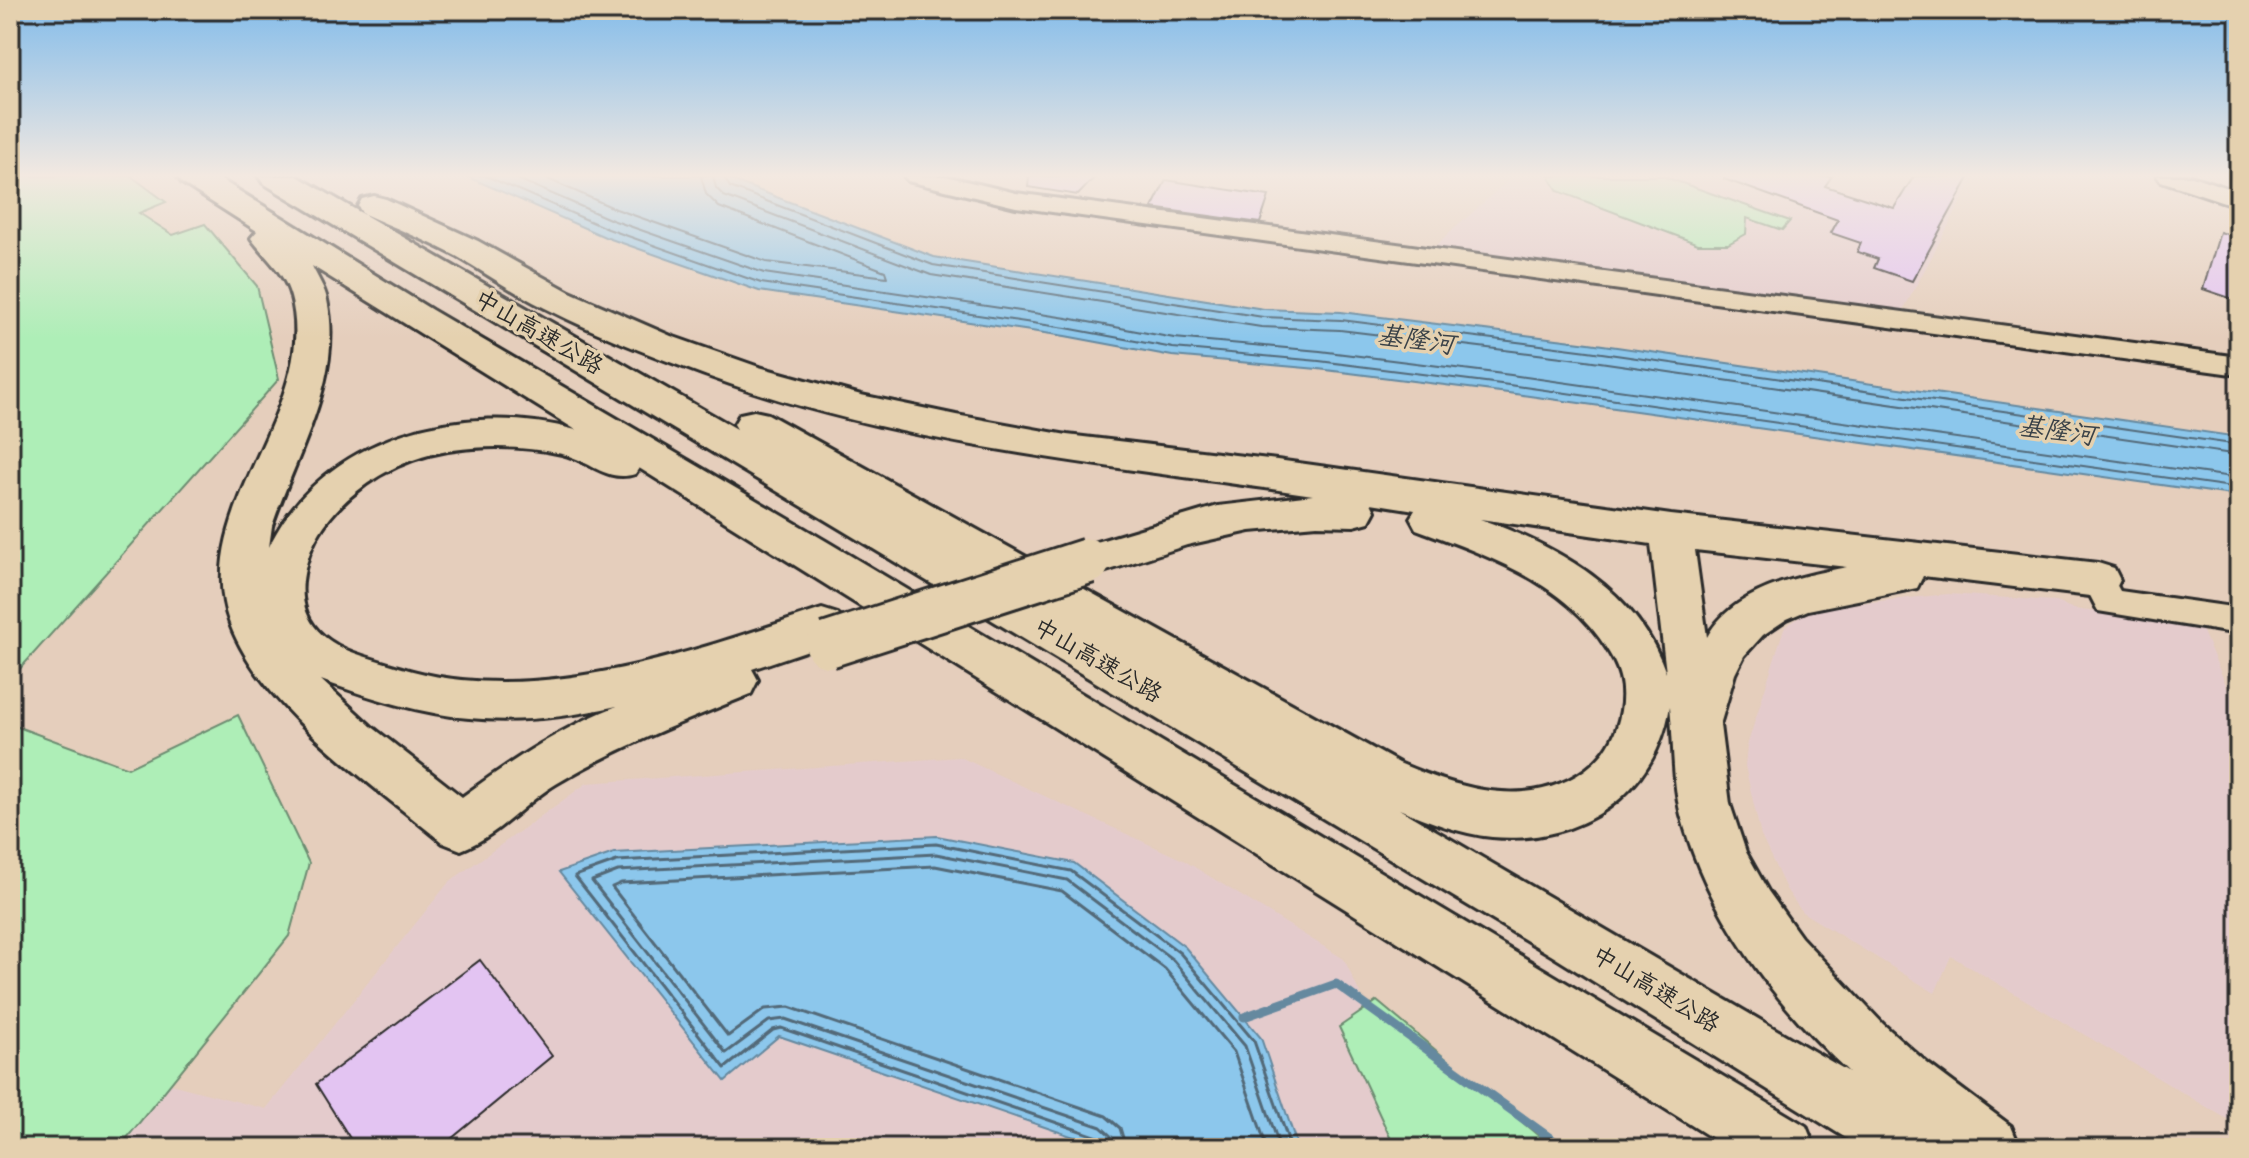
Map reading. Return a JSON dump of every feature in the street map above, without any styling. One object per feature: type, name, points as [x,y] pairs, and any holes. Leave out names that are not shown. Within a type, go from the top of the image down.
[{"type":"highway","points":[[258,230],[275,243],[300,273],[312,306],[313,341],[304,393],[249,533],[247,579],[251,621],[273,658],[301,694],[461,827],[535,771],[605,732],[825,636],[1084,553],[1269,510],[1432,508],[1563,577],[1602,612],[1632,650],[1646,682],[1646,707],[1638,744],[1618,773],[1591,796],[1549,811],[1510,815],[1475,813],[1428,799],[1381,778],[1014,569],[396,230]]},
{"type":"highway","name":"中山高速公路","points":[[279,230],[1784,1148]]},
{"type":"highway","name":"中山高速公路","points":[[388,230],[1919,1148]]},
{"type":"highway","points":[[424,230],[466,248],[557,300],[658,344],[746,376],[861,408],[1067,449],[1432,508],[1901,576],[2104,591]]},
{"type":"highway","points":[[811,552],[736,529],[646,476],[575,443],[474,432],[427,440],[393,452],[357,470],[328,492],[301,525],[280,568],[282,615],[315,659],[403,688],[472,701],[540,700],[614,686],[825,636]]},
{"type":"highway","points":[[1672,542],[2104,591]]},
{"type":"highway","points":[[1672,542],[1707,815],[1729,874],[1766,934],[1813,992],[1882,1065],[1989,1148]]},
{"type":"highway","points":[[1698,743],[1707,679],[1723,646],[1749,620],[1786,598],[1822,588],[1901,576]]},
{"type":"street","points":[[1237,230],[2239,366]]},
{"type":"street","points":[[2104,591],[2239,601]]},
{"type":"street","points":[[2104,591],[2239,621]]},
{"type":"shaded area","points":[[1453,230],[1946,230],[1901,314],[1432,249]]},
{"type":"shaded area","points":[[1948,594],[2054,601],[2074,609],[2200,625],[2233,701],[2239,707],[2239,1126],[1951,956],[1935,993],[1802,912],[1786,889],[1761,836],[1745,766],[1747,746],[1784,628],[1812,608]]},
{"type":"shaded area","points":[[960,757],[1183,860],[1344,959],[1431,1148],[10,1148],[10,1042],[266,1109],[449,882],[587,783]]},
{"type":"green space","points":[[10,230],[165,230],[173,235],[187,230],[210,230],[257,286],[279,379],[10,680]]},
{"type":"green space","points":[[1661,230],[1746,230],[1746,234],[1728,244],[1698,244]]},
{"type":"green space","points":[[238,715],[309,863],[289,936],[119,1148],[10,1148],[10,724],[128,768]]},
{"type":"green space","points":[[1377,1001],[1553,1148],[1395,1148],[1339,1027]]},
{"type":"water","name":"基隆河","points":[[589,230],[863,230],[934,257],[1264,309],[1341,312],[1589,343],[2239,437],[2239,496],[1508,393],[1318,369],[1172,356],[1065,336],[759,291]]},
{"type":"water","points":[[937,836],[1074,863],[1185,947],[1261,1038],[1298,1148],[1106,1148],[779,1036],[725,1081],[559,872],[614,853]]},
{"type":"building","points":[[1833,230],[1940,230],[1912,281],[1874,268],[1878,259],[1857,252],[1861,243],[1831,233]]},
{"type":"building","points":[[2220,232],[2239,238],[2239,301],[2203,289]]},
{"type":"building","points":[[480,960],[552,1056],[440,1148],[356,1148],[316,1084]]},
{"type":"waterway","points":[[1244,1017],[1336,984],[1564,1148]]}]
